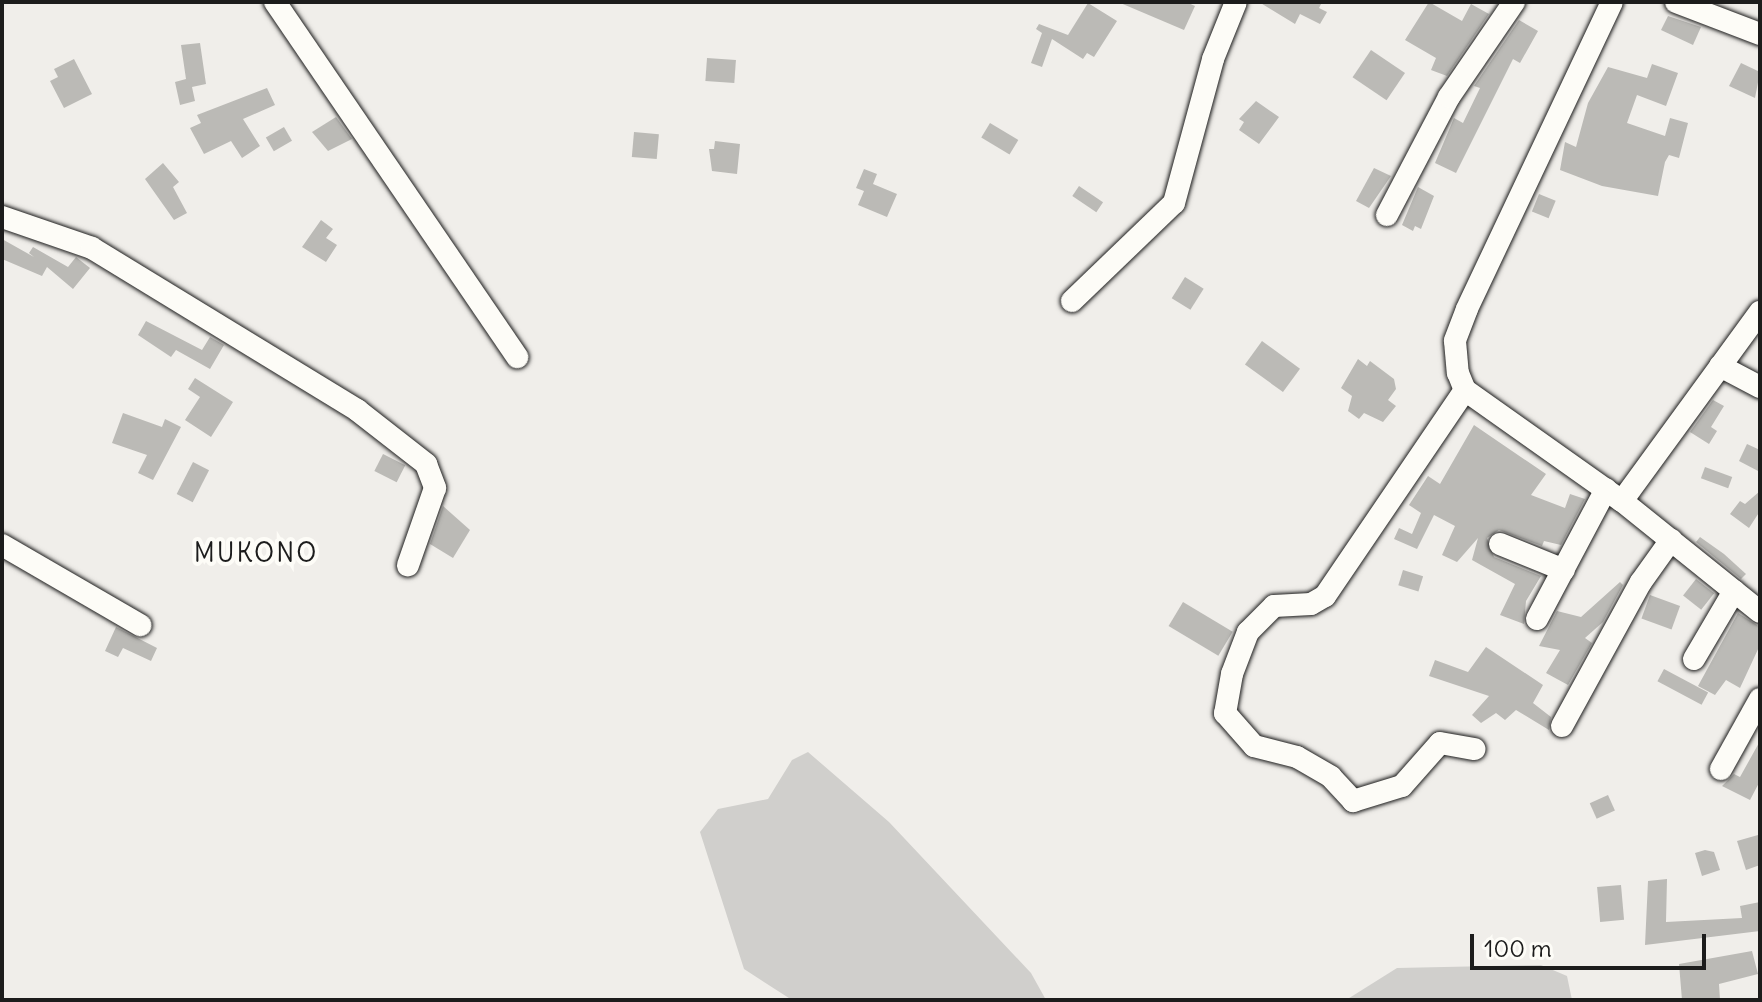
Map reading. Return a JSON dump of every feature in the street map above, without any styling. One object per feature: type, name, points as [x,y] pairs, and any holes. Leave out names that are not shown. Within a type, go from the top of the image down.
[{"type":"street","points":[[275,2],[517,357]]},
{"type":"street","points":[[1072,301],[1174,203],[1213,59],[1236,2]]},
{"type":"street","points":[[1387,215],[1449,97],[1514,2]]},
{"type":"street","points":[[1612,2],[1463,319],[1455,341],[1465,390],[1614,495],[1760,612]]},
{"type":"street","points":[[1676,2],[1760,34]]},
{"type":"street","points":[[2,217],[92,248],[357,410],[426,464],[435,488],[408,565]]},
{"type":"street","points":[[1537,619],[1564,570],[1614,495],[1720,366],[1760,312]]},
{"type":"street","points":[[1720,366],[1760,387]]},
{"type":"street","points":[[1465,390],[1325,596],[1311,604],[1274,606],[1248,632],[1232,674],[1225,713],[1254,746],[1297,757],[1331,777],[1353,801],[1402,786],[1440,743],[1474,749]]},
{"type":"street","points":[[1562,726],[1641,582],[1671,540]]},
{"type":"street","points":[[1500,544],[1564,570]]},
{"type":"street","points":[[2,545],[140,625]]},
{"type":"street","points":[[1694,659],[1734,591]]},
{"type":"street","points":[[1721,769],[1760,699]]},
{"type":"shaded area","points":[[808,752],[889,822],[1031,973],[1046,1000],[792,1000],[744,969],[700,832],[718,809],[768,799],[792,760]]},
{"type":"shaded area","points":[[1541,965],[1567,976],[1572,1000],[1346,1000],[1397,968]]},
{"type":"building","points":[[1118,2],[1186,2],[1195,6],[1184,30]]},
{"type":"building","points":[[1259,2],[1322,2],[1319,8],[1327,12],[1320,24],[1300,14],[1295,24]]},
{"type":"building","points":[[1429,2],[1462,21],[1471,4],[1489,14],[1447,76],[1431,70],[1436,58],[1405,40]]},
{"type":"building","points":[[1088,3],[1117,21],[1094,57],[1087,53],[1083,59],[1052,39],[1042,67],[1031,63],[1042,33],[1036,29],[1039,24],[1068,35]]},
{"type":"building","points":[[1668,16],[1701,27],[1693,45],[1661,30]]},
{"type":"building","points":[[1519,20],[1538,31],[1520,63],[1513,59],[1456,173],[1435,163],[1454,118],[1463,123],[1480,88],[1474,86]]},
{"type":"building","points":[[200,43],[206,84],[192,87],[195,101],[180,105],[175,82],[186,79],[181,45]]},
{"type":"building","points":[[1371,50],[1405,73],[1387,100],[1353,77]]},
{"type":"building","points":[[707,58],[736,60],[734,83],[705,81]]},
{"type":"building","points":[[74,59],[92,94],[64,108],[50,81],[58,77],[54,69]]},
{"type":"building","points":[[1741,63],[1760,72],[1755,98],[1729,86]]},
{"type":"building","points":[[1652,64],[1678,73],[1666,106],[1637,95],[1627,123],[1665,136],[1670,118],[1688,123],[1679,158],[1669,155],[1665,162],[1658,196],[1602,186],[1560,170],[1565,142],[1576,147],[1588,103],[1608,67],[1647,78]]},
{"type":"building","points":[[267,88],[275,105],[243,119],[260,146],[242,158],[231,141],[204,154],[190,128],[201,123],[197,115]]},
{"type":"building","points":[[1256,101],[1279,117],[1259,144],[1239,130],[1244,122],[1239,119]]},
{"type":"building","points":[[336,117],[352,139],[328,151],[312,132]]},
{"type":"building","points":[[990,123],[1018,140],[1010,155],[981,138]]},
{"type":"building","points":[[284,127],[292,141],[274,151],[266,138]]},
{"type":"building","points":[[634,132],[659,134],[657,159],[632,157]]},
{"type":"building","points":[[715,141],[740,144],[737,174],[712,171],[709,149],[714,149]]},
{"type":"building","points":[[163,163],[179,182],[173,187],[187,213],[174,220],[145,179]]},
{"type":"building","points":[[1374,168],[1391,176],[1369,208],[1356,201]]},
{"type":"building","points":[[864,169],[877,174],[873,184],[897,194],[887,217],[858,205],[864,191],[856,188]]},
{"type":"building","points":[[1079,186],[1103,202],[1096,212],[1072,196]]},
{"type":"building","points":[[1418,187],[1434,196],[1421,229],[1415,226],[1413,231],[1402,225]]},
{"type":"building","points":[[1539,194],[1556,201],[1549,218],[1532,212]]},
{"type":"building","points":[[321,220],[333,229],[326,238],[337,245],[326,262],[302,247]]},
{"type":"building","points":[[2,239],[34,257],[29,253],[33,247],[68,267],[76,257],[90,268],[73,289],[47,267],[42,276],[2,259]]},
{"type":"building","points":[[1185,277],[1204,289],[1190,310],[1172,298]]},
{"type":"building","points":[[146,321],[202,350],[210,337],[224,345],[210,369],[176,350],[171,357],[138,335]]},
{"type":"building","points":[[1262,341],[1300,369],[1283,392],[1245,364]]},
{"type":"building","points":[[1358,359],[1367,366],[1370,361],[1394,379],[1396,389],[1388,400],[1396,406],[1383,422],[1364,413],[1359,419],[1348,411],[1352,396],[1341,388]]},
{"type":"building","points":[[195,378],[233,402],[211,437],[185,420],[200,397],[188,389]]},
{"type":"building","points":[[1713,400],[1724,406],[1711,427],[1717,431],[1709,444],[1690,432]]},
{"type":"building","points":[[123,413],[162,427],[165,419],[181,427],[153,480],[138,473],[147,455],[112,443]]},
{"type":"building","points":[[1474,425],[1546,474],[1531,495],[1565,508],[1570,494],[1585,499],[1561,545],[1544,541],[1542,546],[1499,530],[1487,538],[1494,557],[1541,576],[1526,601],[1524,624],[1500,615],[1515,584],[1472,560],[1478,538],[1457,562],[1442,555],[1455,526],[1434,515],[1417,549],[1394,539],[1399,528],[1412,534],[1421,513],[1409,505],[1428,476],[1440,484]]},
{"type":"building","points":[[1747,444],[1760,450],[1760,472],[1739,461]]},
{"type":"building","points":[[383,454],[405,465],[397,482],[374,471]]},
{"type":"building","points":[[193,462],[209,470],[193,502],[177,494]]},
{"type":"building","points":[[1705,467],[1732,477],[1728,488],[1701,478]]},
{"type":"building","points":[[1760,491],[1760,511],[1749,528],[1730,514],[1740,501],[1745,504]]},
{"type":"building","points":[[443,506],[470,530],[453,558],[430,544]]},
{"type":"building","points":[[1700,537],[1746,574],[1741,579],[1696,542]]},
{"type":"building","points":[[1403,570],[1423,576],[1418,591],[1398,585]]},
{"type":"building","points":[[1696,579],[1714,593],[1701,610],[1683,596]]},
{"type":"building","points":[[1620,582],[1623,585],[1603,622],[1585,638],[1592,643],[1568,685],[1546,673],[1560,650],[1539,646],[1557,611],[1581,617]]},
{"type":"building","points":[[1650,595],[1680,606],[1672,629],[1641,618]]},
{"type":"building","points":[[1183,602],[1233,632],[1218,656],[1169,626]]},
{"type":"building","points":[[1738,613],[1760,627],[1760,645],[1740,688],[1726,680],[1715,695],[1698,686]]},
{"type":"building","points":[[116,627],[157,648],[151,661],[123,648],[118,657],[105,651]]},
{"type":"building","points":[[1486,647],[1543,685],[1533,703],[1551,717],[1549,730],[1516,710],[1505,720],[1496,713],[1481,723],[1472,715],[1489,696],[1429,676],[1435,660],[1468,672]]},
{"type":"building","points":[[1664,669],[1708,692],[1702,705],[1657,681]]},
{"type":"building","points":[[1760,741],[1760,781],[1750,800],[1722,786],[1734,774],[1740,777]]},
{"type":"building","points":[[1608,795],[1615,811],[1597,819],[1590,803]]},
{"type":"building","points":[[1758,835],[1760,865],[1746,870],[1737,841]]},
{"type":"building","points":[[1705,850],[1714,852],[1720,870],[1702,876],[1695,853]]},
{"type":"building","points":[[1667,879],[1666,922],[1742,918],[1740,906],[1760,902],[1760,931],[1645,945],[1648,881]]},
{"type":"building","points":[[1621,885],[1624,920],[1600,922],[1597,887]]},
{"type":"building","points":[[1752,951],[1758,974],[1719,984],[1720,1000],[1682,1000],[1679,964]]},
{"type":"district","name":"MUKONO","points":[[256,553]]}]
